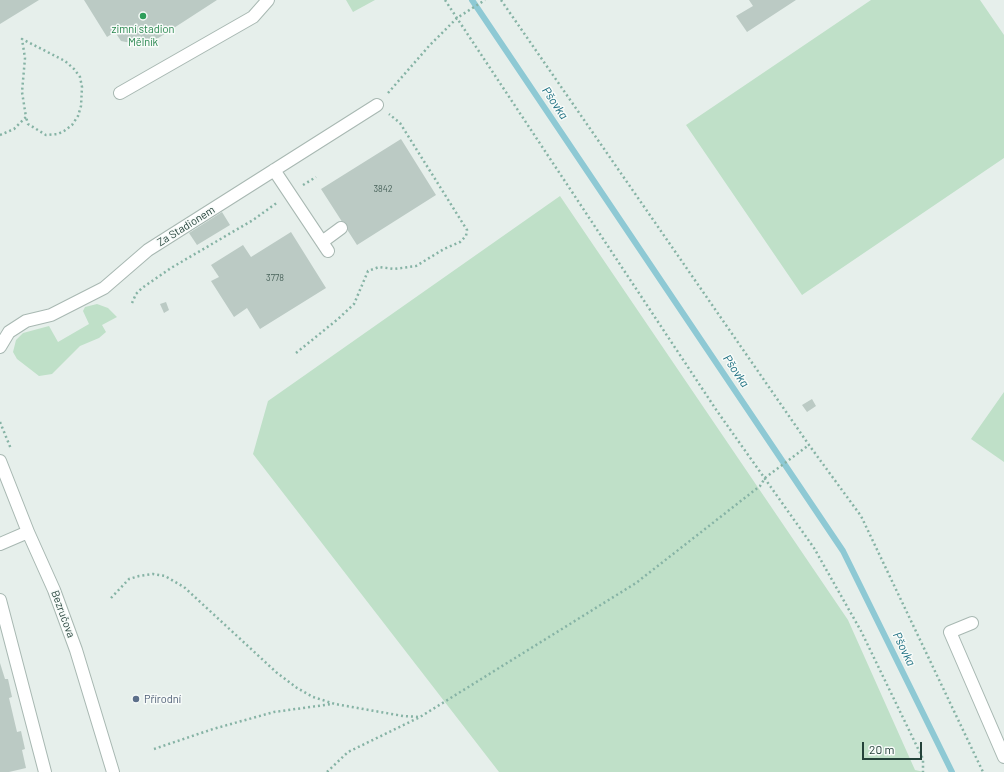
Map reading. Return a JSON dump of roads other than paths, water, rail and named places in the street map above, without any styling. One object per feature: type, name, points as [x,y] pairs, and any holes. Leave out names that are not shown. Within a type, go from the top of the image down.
[{"type":"street","points":[[120,93],[253,17],[268,0]]},
{"type":"street","name":"Za Stadionem","points":[[0,348],[9,332],[15,328],[26,321],[51,315],[104,288],[148,250],[377,105]]},
{"type":"street","points":[[274,170],[325,246],[341,228]]},
{"type":"street","name":"Bezručova","points":[[1,465],[28,532],[47,572],[76,650],[113,772]]},
{"type":"street","points":[[0,544],[28,532]]},
{"type":"street","points":[[0,600],[45,772]]},
{"type":"street","points":[[972,623],[950,632],[1004,758]]},
{"type":"waterway","name":"Pšovka","points":[[472,0],[843,551],[952,772]]},
{"type":"place","name":"zimní stadion Mělník","points":[[143,16]]},
{"type":"place","name":"Přírodní","points":[[136,699]]}]
